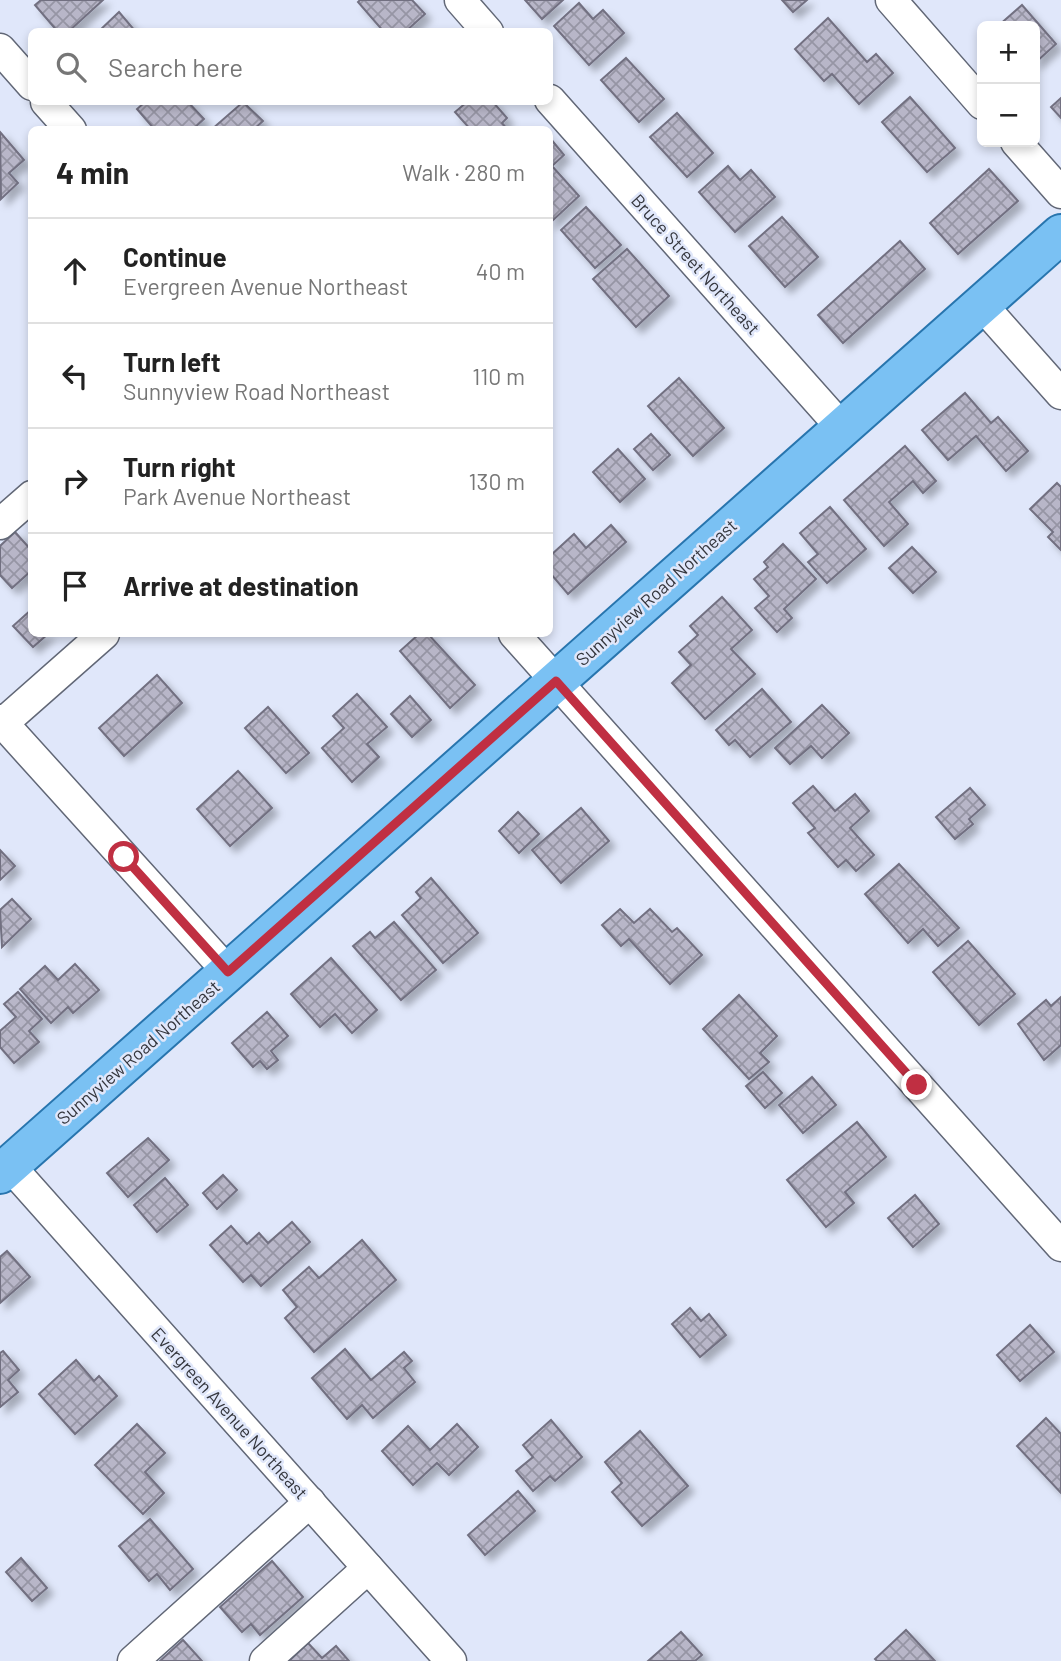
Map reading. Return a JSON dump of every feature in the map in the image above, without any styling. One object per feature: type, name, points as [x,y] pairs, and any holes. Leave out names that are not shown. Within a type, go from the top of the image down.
[{"type":"main road","name":"Sunnyview Road Northeast","points":[[5,1170],[1061,234]]},
{"type":"street","points":[[460,0],[484,28]]},
{"type":"street","points":[[891,0],[977,98]]},
{"type":"street","points":[[0,49],[28,80]]},
{"type":"street","name":"Bruce Street Northeast","points":[[553,103],[842,428]]},
{"type":"street","points":[[49,105],[67,126]]},
{"type":"street","points":[[1020,147],[1061,193]]},
{"type":"street","points":[[982,305],[1061,394]]},
{"type":"street","points":[[0,524],[28,500]]},
{"type":"street","points":[[100,637],[1,721],[228,972]]},
{"type":"street","points":[[517,637],[1061,1246]]},
{"type":"street","name":"Evergreen Avenue Northeast","points":[[5,1170],[310,1502],[451,1661]]},
{"type":"street","points":[[133,1661],[310,1502]]},
{"type":"street","points":[[265,1661],[368,1568]]},
{"type":"building","points":[[41,0],[103,0],[72,28],[55,28],[35,5]]},
{"type":"building","points":[[412,0],[425,14],[409,28],[381,28],[358,2]]},
{"type":"building","points":[[525,0],[563,0],[542,19]]},
{"type":"building","points":[[782,0],[807,0],[793,12]]},
{"type":"building","points":[[579,3],[593,19],[603,10],[624,33],[589,65],[554,26]]},
{"type":"building","points":[[1022,5],[1036,21],[1004,21]]},
{"type":"building","points":[[119,12],[133,28],[102,28]]},
{"type":"building","points":[[828,18],[867,62],[876,54],[893,73],[859,104],[832,74],[824,81],[795,49]]},
{"type":"building","points":[[1040,26],[1056,44],[1040,58]]},
{"type":"building","points":[[626,58],[664,99],[639,122],[601,80]]},
{"type":"building","points":[[910,97],[955,148],[927,172],[882,122]]},
{"type":"building","points":[[1061,98],[1061,118],[1051,107]]},
{"type":"building","points":[[142,105],[191,105],[204,119],[196,126],[152,126],[137,109]]},
{"type":"building","points":[[240,105],[246,105],[263,121],[257,126],[216,126]]},
{"type":"building","points":[[463,105],[496,105],[507,118],[502,123],[505,126],[467,126],[455,112]]},
{"type":"building","points":[[677,113],[713,153],[687,177],[650,137]]},
{"type":"building","points":[[0,132],[24,160],[9,173],[18,183],[1,199]]},
{"type":"building","points":[[553,142],[564,155],[553,165]]},
{"type":"building","points":[[728,166],[740,180],[751,170],[775,197],[735,232],[699,192]]},
{"type":"building","points":[[553,167],[579,196],[553,220]]},
{"type":"building","points":[[989,169],[1018,201],[958,254],[930,223]]},
{"type":"building","points":[[586,207],[621,245],[595,268],[561,230]]},
{"type":"building","points":[[782,217],[818,257],[785,287],[749,246]]},
{"type":"building","points":[[900,241],[925,269],[843,343],[818,315]]},
{"type":"building","points":[[627,249],[669,296],[636,327],[593,279]]},
{"type":"building","points":[[679,378],[724,428],[693,456],[648,406]]},
{"type":"building","points":[[965,393],[991,423],[998,417],[1028,451],[1006,471],[976,436],[948,460],[922,430]]},
{"type":"building","points":[[651,434],[670,455],[653,470],[634,449]]},
{"type":"building","points":[[905,446],[936,481],[923,493],[913,481],[889,502],[908,524],[884,546],[844,500]]},
{"type":"building","points":[[618,449],[645,479],[620,502],[593,472]]},
{"type":"building","points":[[1057,483],[1061,487],[1061,550],[1048,537],[1053,532],[1030,509]]},
{"type":"building","points":[[830,507],[866,549],[827,583],[808,562],[818,554],[800,533]]},
{"type":"building","points":[[611,525],[626,542],[568,594],[553,576],[553,553],[574,534],[586,548]]},
{"type":"building","points":[[15,532],[28,547],[28,574],[12,588],[0,575],[0,546]]},
{"type":"building","points":[[783,544],[816,579],[784,609],[792,618],[777,632],[755,608],[769,596],[754,579],[768,567],[764,562]]},
{"type":"building","points":[[912,547],[936,572],[913,593],[889,568]]},
{"type":"building","points":[[722,597],[752,630],[731,649],[755,674],[705,719],[672,683],[691,665],[679,652],[698,635],[690,626]]},
{"type":"building","points":[[28,613],[28,637],[45,637],[33,647],[13,626]]},
{"type":"building","points":[[416,637],[431,637],[475,685],[450,708],[400,651]]},
{"type":"building","points":[[157,675],[182,703],[124,756],[99,728]]},
{"type":"building","points":[[762,689],[791,722],[750,757],[735,740],[729,745],[716,730]]},
{"type":"building","points":[[357,694],[387,727],[367,744],[379,757],[352,782],[322,748],[344,728],[333,716]]},
{"type":"building","points":[[410,696],[431,720],[412,737],[391,714]]},
{"type":"building","points":[[822,705],[849,733],[822,758],[811,746],[790,764],[775,748]]},
{"type":"building","points":[[268,707],[309,753],[286,773],[245,728]]},
{"type":"building","points":[[238,771],[272,808],[230,846],[197,809]]},
{"type":"building","points":[[813,786],[835,811],[855,794],[869,811],[850,828],[874,855],[856,871],[846,860],[838,867],[808,833],[815,828],[793,803]]},
{"type":"building","points":[[970,788],[985,805],[969,819],[973,824],[955,839],[936,817]]},
{"type":"building","points":[[581,808],[609,841],[561,883],[532,850]]},
{"type":"building","points":[[518,812],[539,834],[519,853],[499,831]]},
{"type":"building","points":[[0,850],[15,866],[0,880]]},
{"type":"building","points":[[899,864],[959,928],[938,946],[923,929],[908,943],[865,894]]},
{"type":"building","points":[[431,878],[478,933],[443,963],[402,915],[421,898],[416,892]]},
{"type":"building","points":[[12,899],[31,919],[2,947],[0,910]]},
{"type":"building","points":[[620,909],[634,923],[650,909],[672,932],[677,928],[702,955],[670,984],[629,939],[621,946],[602,925]]},
{"type":"building","points":[[394,922],[436,970],[401,1000],[353,946],[370,932],[375,938]]},
{"type":"building","points":[[968,941],[1015,994],[979,1025],[933,972]]},
{"type":"building","points":[[331,958],[377,1010],[352,1033],[335,1014],[320,1027],[291,994]]},
{"type":"building","points":[[75,964],[99,990],[73,1013],[68,1007],[51,1023],[20,989],[45,966],[58,980]]},
{"type":"building","points":[[18,992],[42,1019],[29,1031],[39,1042],[14,1063],[0,1047],[0,1031],[16,1017],[4,1004]]},
{"type":"building","points":[[739,995],[777,1036],[760,1053],[769,1062],[749,1079],[703,1029]]},
{"type":"building","points":[[1061,997],[1061,1045],[1044,1060],[1018,1024],[1046,1000],[1051,1006]]},
{"type":"building","points":[[267,1012],[288,1036],[271,1051],[278,1060],[267,1069],[260,1061],[253,1067],[232,1043]]},
{"type":"building","points":[[763,1072],[782,1093],[765,1108],[746,1086]]},
{"type":"building","points":[[812,1077],[836,1105],[803,1133],[779,1105]]},
{"type":"building","points":[[857,1122],[886,1157],[845,1192],[854,1203],[826,1227],[787,1180]]},
{"type":"building","points":[[148,1138],[169,1160],[128,1197],[107,1173]]},
{"type":"building","points":[[223,1175],[237,1190],[217,1209],[203,1193]]},
{"type":"building","points":[[165,1178],[188,1205],[157,1232],[134,1205]]},
{"type":"building","points":[[915,1195],[939,1224],[913,1247],[888,1218]]},
{"type":"building","points":[[292,1222],[310,1242],[261,1286],[251,1275],[243,1282],[210,1245],[231,1226],[247,1244],[259,1233],[268,1243]]},
{"type":"building","points":[[362,1240],[396,1280],[314,1352],[285,1318],[297,1307],[283,1290],[309,1267],[319,1278]]},
{"type":"building","points":[[7,1251],[30,1277],[0,1303],[0,1257]]},
{"type":"building","points":[[690,1308],[701,1321],[709,1314],[726,1335],[700,1357],[672,1324]]},
{"type":"building","points":[[1030,1325],[1054,1352],[1020,1381],[997,1355]]},
{"type":"building","points":[[345,1349],[371,1380],[404,1352],[412,1361],[404,1368],[415,1382],[373,1418],[362,1405],[347,1419],[312,1378]]},
{"type":"building","points":[[3,1351],[19,1370],[8,1380],[18,1392],[0,1407],[0,1353]]},
{"type":"building","points":[[76,1360],[94,1381],[99,1376],[117,1396],[75,1434],[39,1394]]},
{"type":"building","points":[[1046,1418],[1061,1434],[1061,1493],[1017,1446]]},
{"type":"building","points":[[551,1420],[582,1457],[555,1481],[550,1476],[533,1491],[516,1471],[533,1457],[523,1445]]},
{"type":"building","points":[[137,1424],[165,1453],[145,1472],[164,1493],[143,1514],[95,1465]]},
{"type":"building","points":[[457,1424],[478,1447],[449,1475],[437,1463],[413,1485],[382,1451],[408,1426],[430,1450]]},
{"type":"building","points":[[640,1431],[688,1486],[642,1526],[612,1492],[622,1483],[605,1462]]},
{"type":"building","points":[[518,1491],[535,1511],[485,1555],[468,1535]]},
{"type":"building","points":[[150,1519],[193,1569],[170,1590],[157,1574],[149,1581],[119,1546]]},
{"type":"building","points":[[21,1558],[47,1588],[32,1601],[6,1572]]},
{"type":"building","points":[[272,1561],[303,1597],[260,1635],[251,1624],[242,1632],[220,1607]]},
{"type":"building","points":[[906,1630],[935,1661],[875,1659]]},
{"type":"building","points":[[681,1632],[702,1655],[695,1661],[648,1661]]},
{"type":"building","points":[[183,1640],[202,1661],[160,1661]]},
{"type":"building","points":[[308,1643],[322,1658],[336,1646],[349,1661],[289,1661]]},
{"type":"route","points":[[124,857],[228,972],[556,681],[917,1085]]}]
